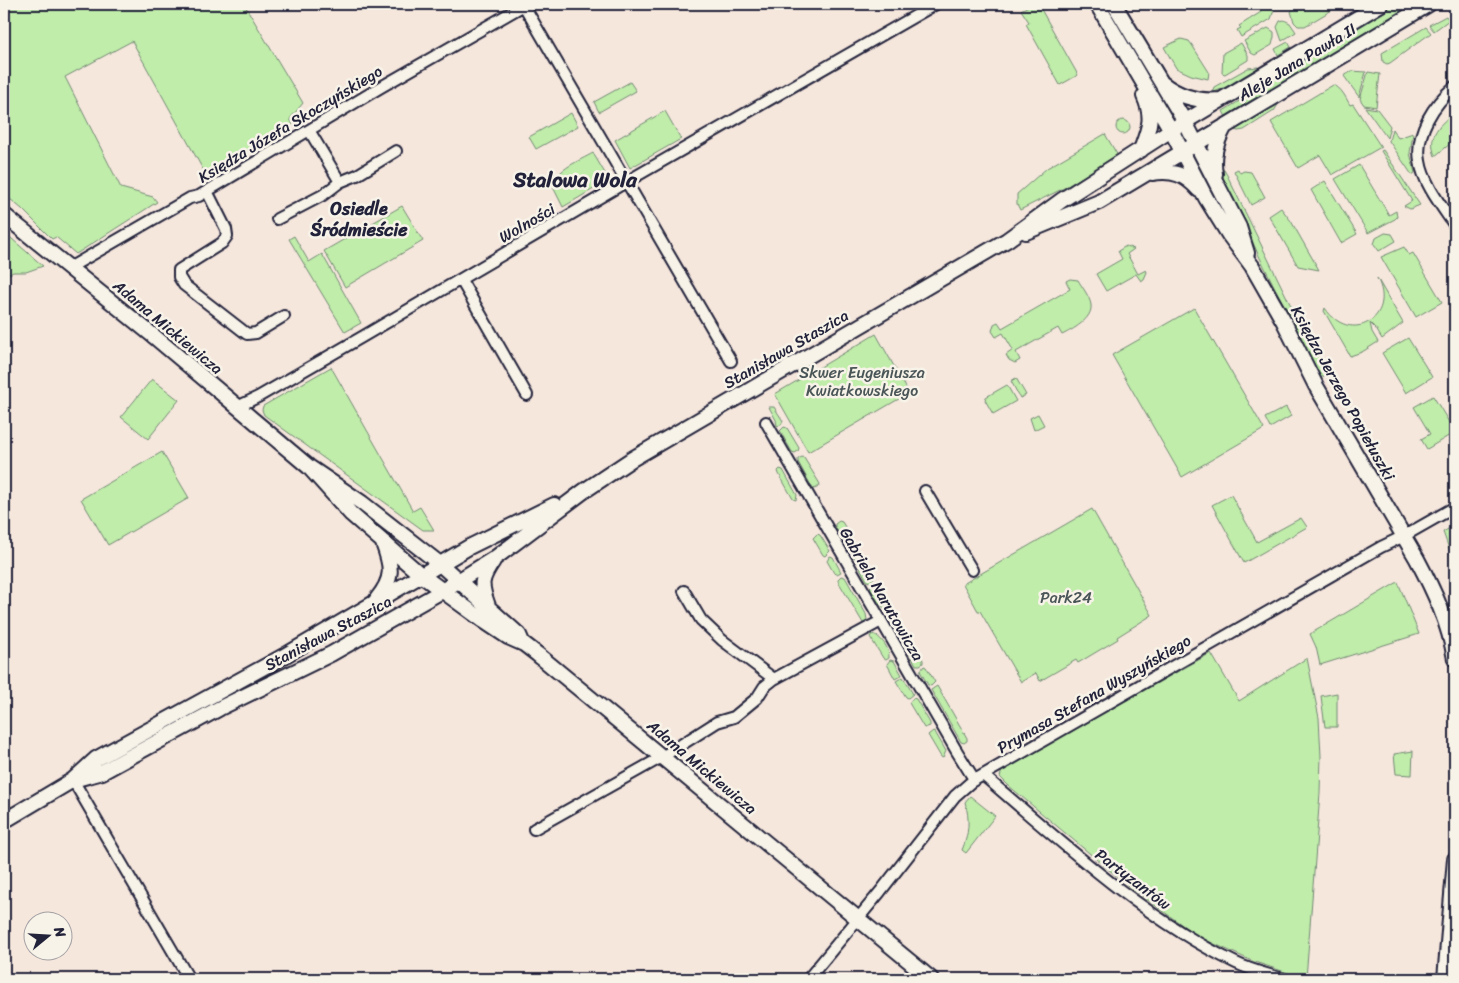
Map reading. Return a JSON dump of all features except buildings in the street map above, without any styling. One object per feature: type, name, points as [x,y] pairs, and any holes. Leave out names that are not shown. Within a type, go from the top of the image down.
[{"type":"street","points":[[524,4],[731,361]]},
{"type":"street","name":"Księdza Józefa Skoczyńskiego","points":[[69,268],[190,198],[207,191],[524,4]]},
{"type":"street","name":"Wolności","points":[[237,407],[266,393],[626,182],[936,4]]},
{"type":"street","name":"Księdza Jerzego Popiełuszki","points":[[1097,4],[1172,130],[1206,198],[1229,236],[1252,266],[1284,322],[1316,386],[1404,536],[1432,588],[1444,616],[1455,659]]},
{"type":"street","name":"Księdza Jerzego Popiełuszki","points":[[1114,4],[1185,122],[1239,227],[1252,266]]},
{"type":"street","name":"Aleje Jana Pawła II","points":[[1172,130],[1381,4]]},
{"type":"street","name":"Aleje Jana Pawła II","points":[[1183,152],[1429,4]]},
{"type":"street","points":[[1134,67],[1149,106],[1151,117],[1141,150]]},
{"type":"street","points":[[1160,82],[1174,92],[1189,98],[1204,101],[1220,100]]},
{"type":"street","points":[[1455,86],[1428,118],[1422,130],[1420,146],[1420,162],[1425,176],[1451,212],[1455,226]]},
{"type":"street","points":[[1217,185],[1214,151],[1225,125]]},
{"type":"street","points":[[309,130],[340,182]]},
{"type":"street","name":"Stanisława Staszica","points":[[6,816],[73,780],[102,772],[220,708],[330,654],[442,591],[495,558],[584,491],[632,459],[1007,240],[1062,200],[1172,130]]},
{"type":"street","points":[[277,219],[323,195],[340,182],[357,175],[396,150]]},
{"type":"street","name":"Stanisława Staszica","points":[[1007,240],[1099,202],[1183,152]]},
{"type":"street","points":[[1146,174],[1167,171],[1176,172],[1190,180],[1206,198]]},
{"type":"street","points":[[207,191],[226,228],[227,236],[222,243],[179,270],[179,277],[184,285],[247,334],[256,333],[284,316]]},
{"type":"street","name":"Adama Mickiewicza","points":[[4,215],[309,467],[362,503],[460,580],[519,635],[524,644]]},
{"type":"street","points":[[461,280],[527,395]]},
{"type":"street","name":"Gabriela Narutowicza","points":[[766,422],[881,621],[979,777]]},
{"type":"street","name":"Adama Mickiewicza","points":[[309,467],[351,514],[421,575],[508,637],[524,644],[931,979]]},
{"type":"street","name":"Stanisława Staszica","points":[[73,780],[96,759],[284,656],[469,547],[584,491]]},
{"type":"street","points":[[925,491],[972,570]]},
{"type":"street","name":"Prymasa Stefana Wyszyńskiego","points":[[808,979],[955,796],[979,777],[1371,552],[1455,508]]},
{"type":"street","points":[[371,604],[388,584],[390,560],[383,542]]},
{"type":"street","points":[[488,607],[483,591],[483,575],[495,558]]},
{"type":"street","points":[[684,591],[701,620],[722,640],[774,679]]},
{"type":"street","points":[[534,829],[662,756],[716,722],[734,717],[757,698],[764,687],[774,679],[881,621]]},
{"type":"street","name":"Partyzantów","points":[[979,777],[1128,895],[1182,934],[1237,964],[1283,979]]},
{"type":"street","points":[[73,780],[189,979]]},
{"type":"street","points":[[1445,979],[1455,859]]},
{"type":"green space","points":[[4,4],[244,4],[303,103],[290,119],[293,124],[206,175],[132,41],[65,77],[121,188],[153,197],[157,202],[76,254],[56,237],[52,239],[4,194]]},
{"type":"green space","points":[[1032,4],[1038,4],[1078,75],[1060,85],[1026,24],[1029,22],[1021,10]]},
{"type":"green space","points":[[1256,4],[1270,4],[1274,10],[1271,19],[1241,37],[1237,30],[1241,28],[1239,26],[1261,12]]},
{"type":"green space","points":[[1304,4],[1332,4],[1332,10],[1305,26],[1298,26],[1294,22],[1291,11]]},
{"type":"green space","points":[[1394,4],[1415,4],[1226,117],[1223,111]]},
{"type":"green space","points":[[1446,16],[1449,20],[1434,31],[1429,25]]},
{"type":"green space","points":[[1284,20],[1290,23],[1296,32],[1282,41],[1277,27],[1280,21]]},
{"type":"green space","points":[[1426,27],[1431,33],[1390,63],[1383,62],[1382,53]]},
{"type":"green space","points":[[1268,28],[1274,32],[1272,45],[1255,55],[1251,53],[1244,41]]},
{"type":"green space","points":[[1181,39],[1189,41],[1192,45],[1209,72],[1208,79],[1191,75],[1176,68],[1164,47]]},
{"type":"green space","points":[[1288,42],[1291,47],[1278,55],[1275,49]]},
{"type":"green space","points":[[1241,43],[1248,55],[1248,60],[1225,74],[1222,73],[1223,53]]},
{"type":"green space","points":[[1258,67],[1233,84],[1212,93],[1214,87],[1248,68]]},
{"type":"green space","points":[[1352,71],[1366,72],[1359,97],[1344,76]]},
{"type":"green space","points":[[1368,72],[1380,74],[1376,107],[1364,105],[1360,99]]},
{"type":"green space","points":[[630,82],[636,91],[599,112],[594,102]]},
{"type":"green space","points":[[1333,85],[1341,90],[1350,105],[1353,104],[1381,147],[1332,175],[1320,155],[1298,168],[1271,122]]},
{"type":"green space","points":[[1279,102],[1274,111],[1244,130],[1234,130]]},
{"type":"green space","points":[[1365,107],[1377,109],[1390,126],[1387,138]]},
{"type":"green space","points":[[665,111],[681,139],[630,168],[615,140]]},
{"type":"green space","points":[[1455,111],[1455,140],[1435,156],[1433,142],[1436,130]]},
{"type":"green space","points":[[571,113],[578,126],[536,149],[529,137]]},
{"type":"green space","points":[[1123,120],[1128,122],[1130,127],[1128,132],[1123,134],[1118,132],[1116,127],[1118,122]]},
{"type":"green space","points":[[1392,129],[1398,138],[1413,133],[1410,153],[1415,173],[1412,175],[1389,141]]},
{"type":"green space","points":[[1105,134],[1118,156],[1064,188],[1020,210],[1017,204],[1017,194],[1047,168]]},
{"type":"green space","points":[[1383,150],[1420,205],[1410,209],[1404,206],[1412,201],[1381,151]]},
{"type":"green space","points":[[593,153],[609,180],[563,207],[552,185],[555,179],[563,170]]},
{"type":"green space","points":[[1359,165],[1389,215],[1396,211],[1397,217],[1368,233],[1335,179]]},
{"type":"green space","points":[[1219,169],[1224,170],[1227,175],[1295,314],[1328,374],[1320,378],[1259,256]]},
{"type":"green space","points":[[1238,169],[1240,173],[1244,171],[1251,172],[1265,197],[1251,205],[1234,171]]},
{"type":"green space","points":[[1325,181],[1357,234],[1341,243],[1311,190]]},
{"type":"green space","points":[[402,206],[423,241],[345,287],[324,251]]},
{"type":"green space","points":[[1281,208],[1291,221],[1319,270],[1298,266],[1269,216]]},
{"type":"green space","points":[[4,232],[43,266],[26,272],[13,272],[4,277]]},
{"type":"green space","points":[[1385,233],[1392,234],[1396,241],[1379,251],[1374,244],[1376,238]]},
{"type":"green space","points":[[294,236],[309,262],[322,254],[361,323],[345,332],[289,239]]},
{"type":"green space","points":[[1126,246],[1134,249],[1127,254],[1138,274],[1146,270],[1144,279],[1141,281],[1136,274],[1106,291],[1096,274],[1122,259],[1118,251]]},
{"type":"green space","points":[[1404,247],[1409,255],[1413,253],[1442,302],[1416,317],[1381,257]]},
{"type":"green space","points":[[1377,278],[1403,323],[1382,339],[1370,323],[1372,332],[1378,342],[1362,352],[1350,356],[1324,311],[1325,308],[1335,319],[1347,325],[1358,326],[1368,322],[1376,315],[1381,305],[1382,292]]},
{"type":"green space","points":[[1070,279],[1078,280],[1088,295],[1091,305],[1089,315],[1081,323],[1062,335],[1058,328],[1016,352],[1020,360],[1015,363],[1009,360],[1006,355],[1013,350],[1003,333],[996,337],[992,331],[994,324],[998,322],[1002,328],[1070,289],[1066,281]]},
{"type":"green space","points":[[1194,308],[1264,429],[1182,477],[1112,355]]},
{"type":"green space","name":"Skwer Eugeniusza Kwiatkowskiego","points":[[876,334],[909,393],[808,452],[775,394]]},
{"type":"green space","points":[[1408,338],[1432,377],[1406,393],[1382,353]]},
{"type":"green space","points":[[331,367],[413,511],[420,507],[434,530],[423,530],[264,415],[263,406]]},
{"type":"green space","points":[[1016,378],[1026,395],[1020,398],[1011,381]]},
{"type":"green space","points":[[152,379],[179,400],[148,439],[121,417]]},
{"type":"green space","points":[[1007,385],[1016,401],[993,414],[985,400],[986,397]]},
{"type":"green space","points":[[1433,396],[1455,432],[1427,449],[1421,439],[1430,434],[1414,407]]},
{"type":"green space","points":[[769,407],[774,407],[783,421],[781,425],[777,426]]},
{"type":"green space","points":[[1286,407],[1291,416],[1270,428],[1265,418]]},
{"type":"green space","points":[[1038,414],[1044,425],[1034,430],[1030,418]]},
{"type":"green space","points":[[784,427],[787,428],[799,448],[795,453],[792,452],[780,431]]},
{"type":"green space","points":[[162,452],[189,498],[108,545],[81,499]]},
{"type":"green space","points":[[802,457],[820,484],[817,488],[813,489],[798,462],[798,459]]},
{"type":"green space","points":[[780,469],[783,470],[797,495],[796,500],[793,499],[779,474],[778,471]]},
{"type":"green space","points":[[1231,495],[1257,542],[1301,518],[1307,527],[1244,563],[1212,505]]},
{"type":"green space","name":"Park24","points":[[1092,509],[1152,615],[1117,637],[1118,639],[1078,663],[1076,660],[1040,681],[1036,673],[1021,682],[963,584]]},
{"type":"green space","points":[[839,521],[842,522],[852,538],[851,541],[845,543],[835,527],[835,524]]},
{"type":"green space","points":[[1455,525],[1455,566],[1443,532]]},
{"type":"green space","points":[[817,534],[820,535],[830,551],[825,556],[813,538]]},
{"type":"green space","points":[[851,544],[855,545],[862,557],[862,560],[858,563],[849,549],[848,546]]},
{"type":"green space","points":[[830,556],[833,557],[841,572],[834,573],[827,561]]},
{"type":"green space","points":[[864,563],[874,578],[870,582],[867,581],[860,568],[860,565]]},
{"type":"green space","points":[[841,576],[845,577],[866,614],[867,620],[865,624],[838,581]]},
{"type":"green space","points":[[1398,582],[1419,634],[1320,665],[1316,647],[1310,634]]},
{"type":"green space","points":[[875,583],[878,583],[890,606],[890,610],[881,605],[870,588]]},
{"type":"green space","points":[[897,620],[911,642],[907,647],[895,629]]},
{"type":"green space","points":[[872,634],[879,637],[886,647],[889,658],[886,660],[870,637]]},
{"type":"green space","points":[[912,647],[915,648],[923,660],[923,663],[920,665],[916,665],[909,652]]},
{"type":"green space","points":[[1211,653],[1239,701],[1307,658],[1319,718],[1321,756],[1306,979],[1252,961],[1199,937],[1132,889],[1000,777],[1002,770]]},
{"type":"green space","points":[[890,660],[894,661],[902,675],[895,679],[887,664]]},
{"type":"green space","points":[[924,666],[935,682],[931,686],[928,685],[920,671]]},
{"type":"green space","points":[[903,677],[913,694],[908,698],[896,681]]},
{"type":"green space","points":[[937,686],[967,738],[967,741],[964,743],[961,742],[931,690]]},
{"type":"green space","points":[[1337,693],[1337,727],[1325,727],[1321,696]]},
{"type":"green space","points":[[913,698],[916,699],[930,726],[924,728],[909,703]]},
{"type":"green space","points":[[933,731],[946,751],[943,758],[928,735]]},
{"type":"green space","points":[[1413,751],[1412,775],[1396,774],[1394,754]]},
{"type":"green space","points":[[970,796],[995,816],[966,853],[962,850],[968,826],[965,802]]},
{"type":"district","name":"Stalowa Wola","points":[[575,180]]},
{"type":"district","name":"Osiedle Śródmieście","points":[[359,219]]}]
